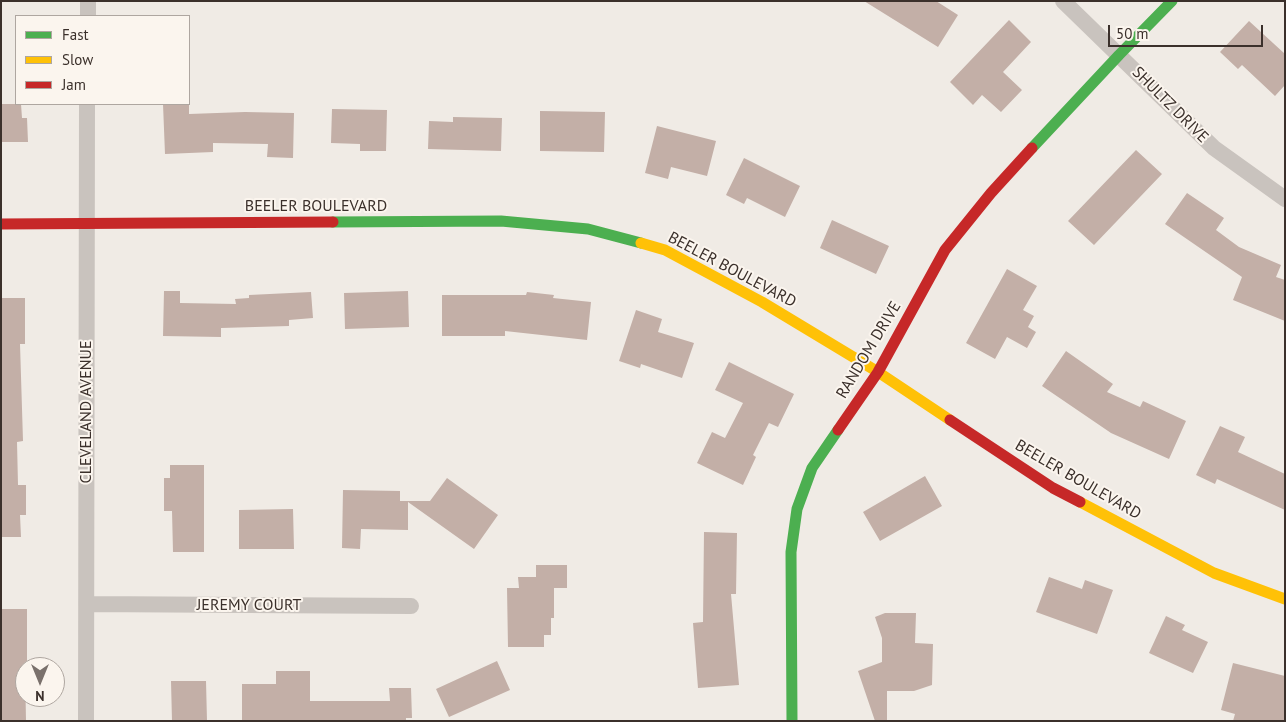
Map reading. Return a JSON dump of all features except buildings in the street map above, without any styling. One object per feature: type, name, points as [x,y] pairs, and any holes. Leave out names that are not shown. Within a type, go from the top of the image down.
[{"type":"street","points":[[88,1],[88,15]]},
{"type":"street","name":"SHULTZ DRIVE","points":[[1063,1],[1214,148],[1285,200]]},
{"type":"street","name":"RANDOM DRIVE","points":[[792,721],[791,552],[797,509],[812,468],[878,372],[946,250],[991,193],[1119,55],[1172,1]]},
{"type":"street","name":"CLEVELAND AVENUE","points":[[86,721],[87,105]]},
{"type":"street","name":"BEELER BOULEVARD","points":[[1,224],[501,221],[588,229],[666,250],[762,302],[878,372],[1053,488],[1214,573],[1285,599]]},
{"type":"street","name":"JEREMY COURT","points":[[87,604],[411,606]]},
{"type":"traffic: fast","points":[[1032,148],[1172,1]]},
{"type":"traffic: fast","points":[[333,222],[501,221],[588,229],[641,243]]},
{"type":"traffic: fast","points":[[792,721],[791,552],[797,509],[812,468],[838,430]]},
{"type":"traffic: slow","points":[[641,243],[665,250],[762,302],[878,372],[950,420]]},
{"type":"traffic: slow","points":[[1080,502],[1214,573],[1285,599]]},
{"type":"traffic: jam","points":[[838,430],[878,372],[945,250],[991,193],[1032,148]]},
{"type":"traffic: jam","points":[[1,224],[333,222]]},
{"type":"traffic: jam","points":[[950,420],[1053,488],[1080,502]]}]
